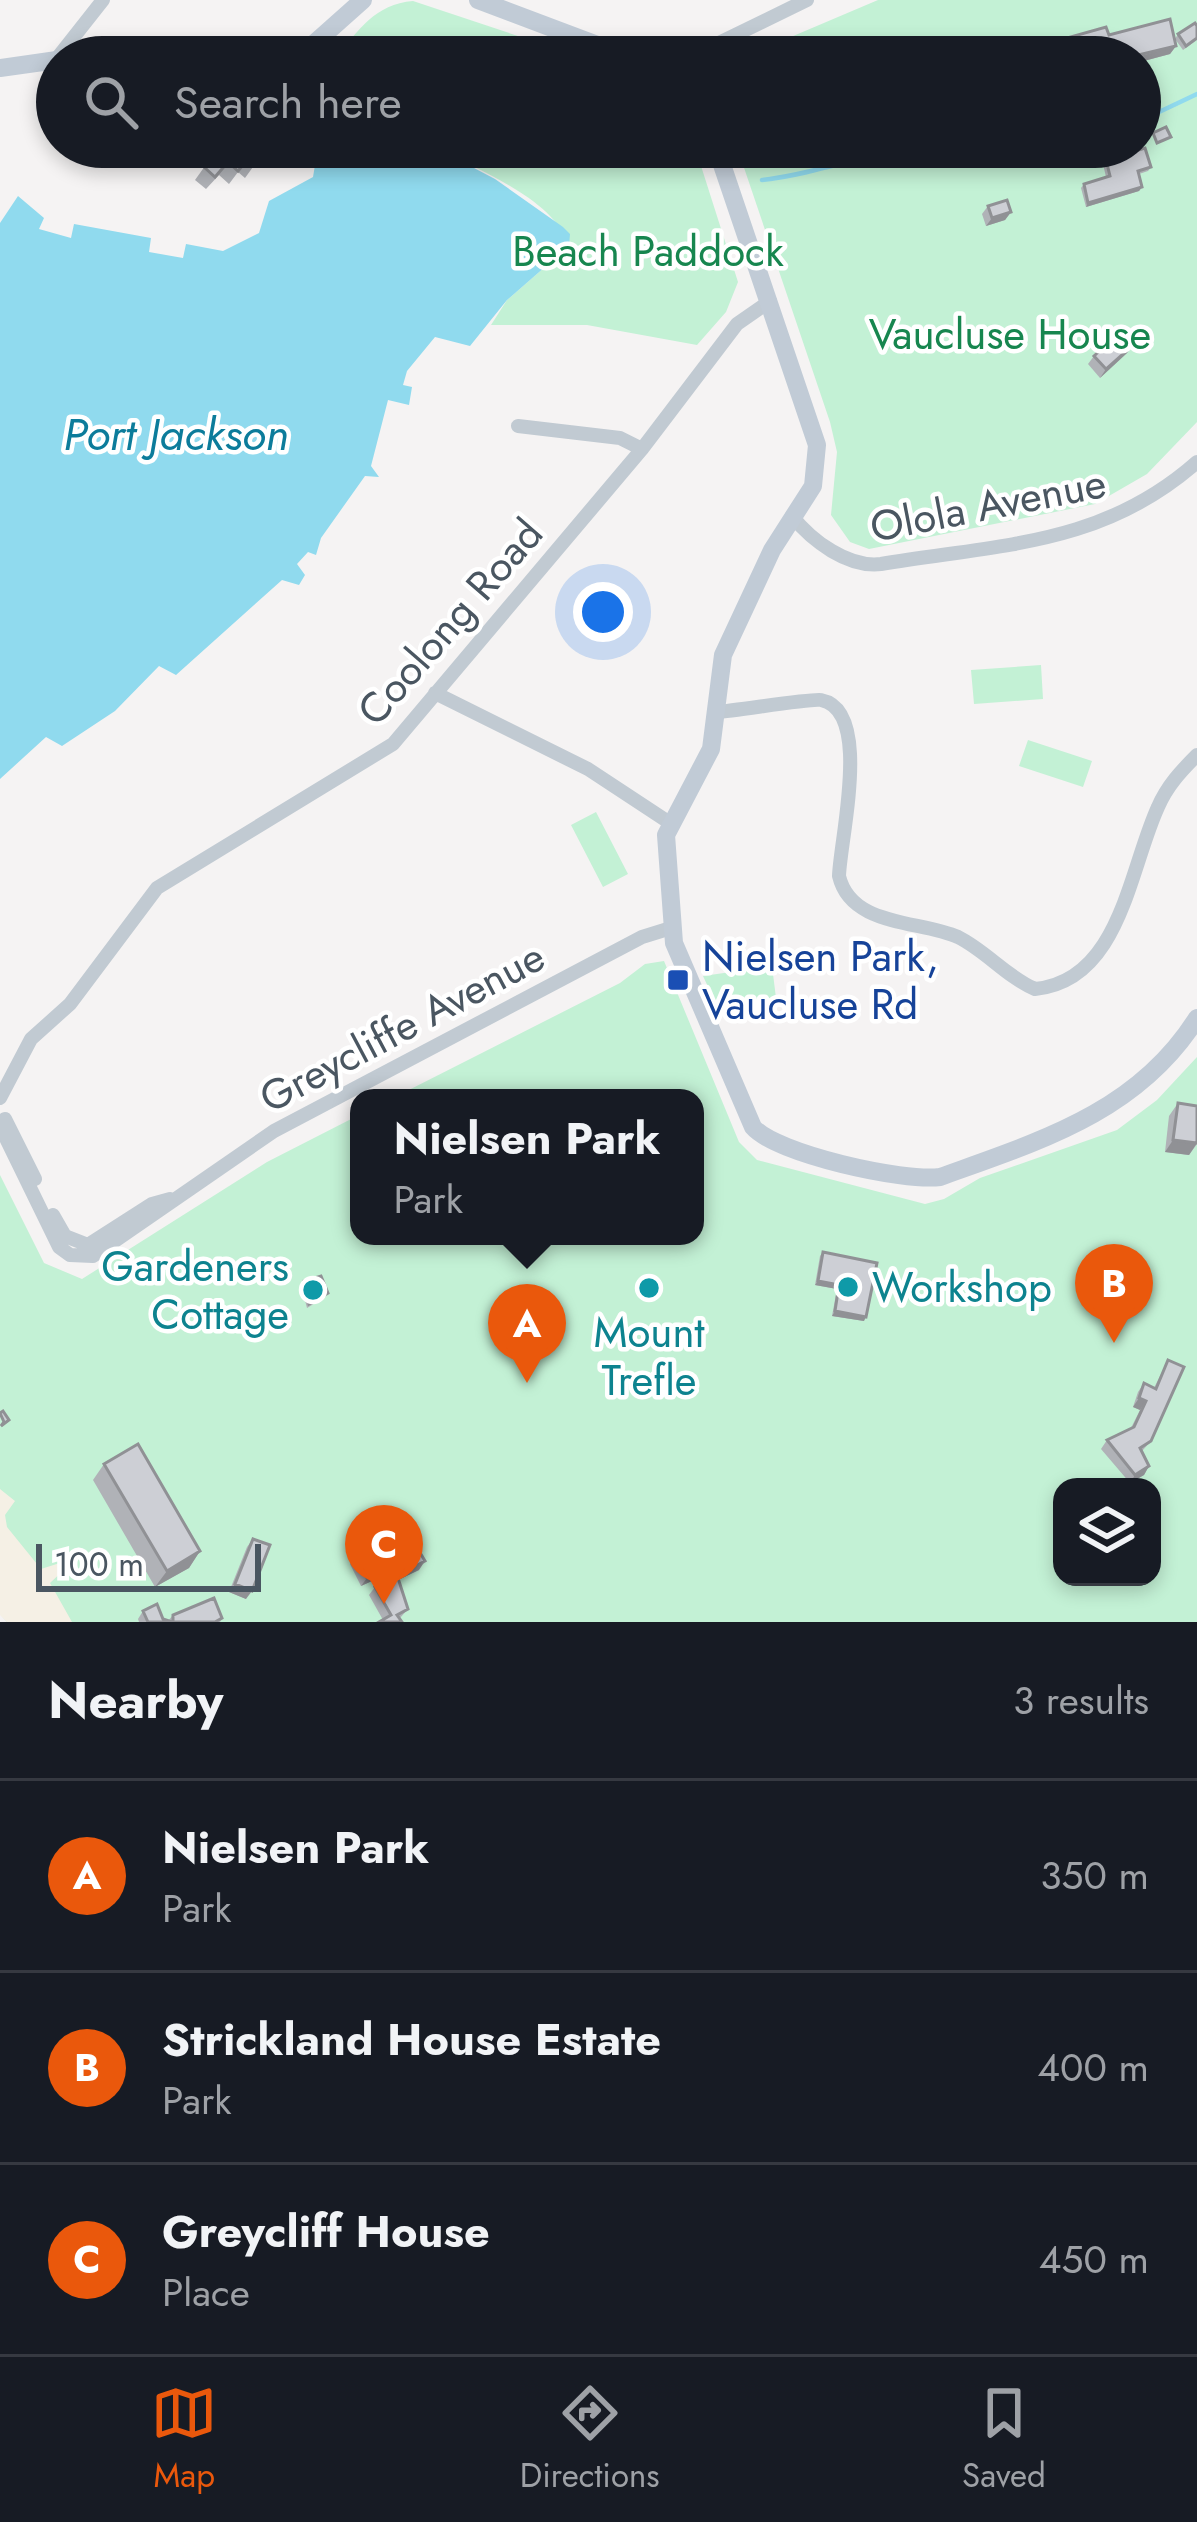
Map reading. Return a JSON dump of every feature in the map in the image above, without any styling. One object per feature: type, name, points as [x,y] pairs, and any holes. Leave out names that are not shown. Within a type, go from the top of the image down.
[{"type":"street","points":[[74,36],[103,0]]},
{"type":"street","points":[[323,36],[363,0]]},
{"type":"street","points":[[478,0],[573,36]]},
{"type":"street","points":[[732,36],[807,0]]},
{"type":"street","points":[[0,68],[36,62]]},
{"type":"street","points":[[723,168],[817,445],[813,486],[792,516],[723,655],[707,758],[670,823],[666,861],[671,928],[685,973],[760,1135],[790,1149],[915,1177],[940,1177],[1104,1112],[1149,1078],[1197,1018]]},
{"type":"street","name":"Coolong Road","points":[[0,1100],[31,1039],[70,1004],[157,888],[384,753],[641,449],[737,324],[770,301]]},
{"type":"street","points":[[518,426],[620,438],[641,449]]},
{"type":"street","name":"Olola Avenue","points":[[792,516],[837,555],[881,564],[1103,524],[1165,491],[1197,462]]},
{"type":"street","points":[[435,693],[587,769],[670,823]]},
{"type":"street","points":[[717,712],[811,700],[834,706],[844,717],[850,740],[839,876],[847,897],[891,921],[954,935],[1035,989],[1070,980],[1101,950],[1157,807],[1172,780],[1197,755]]},
{"type":"street","name":"Greycliffe Avenue","points":[[354,1089],[642,937],[671,928]]},
{"type":"street","name":"Greycliffe Avenue","points":[[2,1122],[59,1247],[70,1255],[93,1256],[170,1198],[274,1131],[350,1091]]},
{"type":"street","points":[[0,1100],[8,1108],[2,1122]]},
{"type":"green space","name":"Vaucluse House","points":[[878,0],[1197,0],[1197,422],[1147,474],[1095,504],[869,549],[850,542],[831,515],[837,452],[830,422],[744,168],[1161,168],[1161,36],[793,36]]},
{"type":"green space","points":[[413,1],[518,36],[353,36],[378,13]]},
{"type":"green space","name":"Beach Paddock","points":[[475,168],[702,168],[738,282],[726,312],[697,345],[587,325],[491,325],[507,300],[569,246],[548,214]]},
{"type":"green space","points":[[1041,665],[1043,699],[974,704],[971,670]]},
{"type":"green space","points":[[1028,740],[1092,761],[1083,787],[1019,766]]},
{"type":"green space","points":[[596,812],[628,874],[603,887],[571,825]]},
{"type":"green space","points":[[664,961],[739,1142],[757,1160],[925,1204],[980,1178],[1117,1130],[1157,1100],[1197,1057],[1197,1622],[7,1622],[0,1614],[0,1175],[44,1263],[82,1279],[267,1162],[350,1120],[350,1245],[704,1245],[704,1089],[411,1089],[620,983],[645,964]]},
{"type":"green space","points":[[772,966],[776,998],[716,1004],[703,976]]},
{"type":"sand","points":[[0,1489],[15,1501],[5,1515],[7,1527],[41,1569],[63,1562],[66,1568],[50,1583],[72,1622],[7,1622],[0,1615]]},
{"type":"water","name":"Port Jackson","points":[[314,168],[474,168],[563,227],[570,234],[569,246],[507,300],[470,346],[435,337],[407,371],[403,385],[412,387],[409,405],[388,400],[371,466],[379,477],[365,476],[321,538],[316,555],[308,552],[297,564],[305,575],[299,585],[282,580],[176,675],[159,666],[115,711],[62,746],[46,737],[0,779],[0,223],[18,196],[44,218],[39,229],[71,238],[74,224],[151,238],[149,252],[183,258],[186,244],[223,251],[259,233],[269,201],[313,177]]},
{"type":"building","points":[[1170,19],[1176,46],[1161,50],[1161,36],[1074,36],[1106,27],[1109,35]]},
{"type":"building","points":[[1195,23],[1197,38],[1186,46],[1178,34]]},
{"type":"building","points":[[1166,127],[1171,137],[1161,141],[1161,129]]},
{"type":"building","points":[[1108,168],[1148,168],[1138,171],[1142,187],[1088,203],[1084,184],[1110,176]]},
{"type":"building","points":[[1007,200],[1011,212],[992,218],[988,206]]},
{"type":"building","points":[[1120,332],[1133,345],[1106,369],[1094,356]]},
{"type":"building","points":[[1178,1103],[1197,1106],[1197,1143],[1173,1140]]},
{"type":"building","name":"Workshop","points":[[823,1252],[877,1263],[866,1317],[835,1311],[839,1285],[818,1281]]},
{"type":"building","name":"Gardeners Cottage","points":[[321,1276],[328,1293],[309,1304],[304,1281]]},
{"type":"building","points":[[1168,1360],[1184,1367],[1151,1441],[1140,1448],[1149,1466],[1135,1475],[1107,1440],[1134,1427],[1146,1401],[1139,1398],[1144,1383],[1156,1389]]},
{"type":"building","points":[[138,1444],[200,1551],[167,1571],[104,1464]]},
{"type":"building","points":[[396,1513],[425,1561],[404,1572],[398,1546],[376,1558],[378,1573],[367,1578],[356,1556],[389,1539],[380,1521]]},
{"type":"building","points":[[253,1539],[270,1545],[252,1591],[235,1584]]},
{"type":"building","points":[[397,1575],[408,1609],[397,1615],[402,1622],[379,1622],[391,1615],[375,1587]]},
{"type":"building","points":[[214,1598],[222,1618],[173,1622],[173,1615]]},
{"type":"building","points":[[157,1604],[163,1619],[172,1622],[148,1622],[143,1611]]},
{"type":"waterway","points":[[1161,111],[1197,94]]},
{"type":"waterway","points":[[762,180],[825,168]]},
{"type":"place","name":"Nielsen Park, Vaucluse Rd","points":[[678,980]]},
{"type":"place","name":"Workshop","points":[[848,1287]]},
{"type":"place","name":"Mount Trefle","points":[[649,1288]]},
{"type":"place","name":"Gardeners Cottage","points":[[313,1290]]},
{"type":"place","name":"Strickland House Estate","points":[[1114,1343]]},
{"type":"place","name":"Nielsen Park","points":[[527,1383]]},
{"type":"place","name":"Greycliff House","points":[[384,1604]]}]
